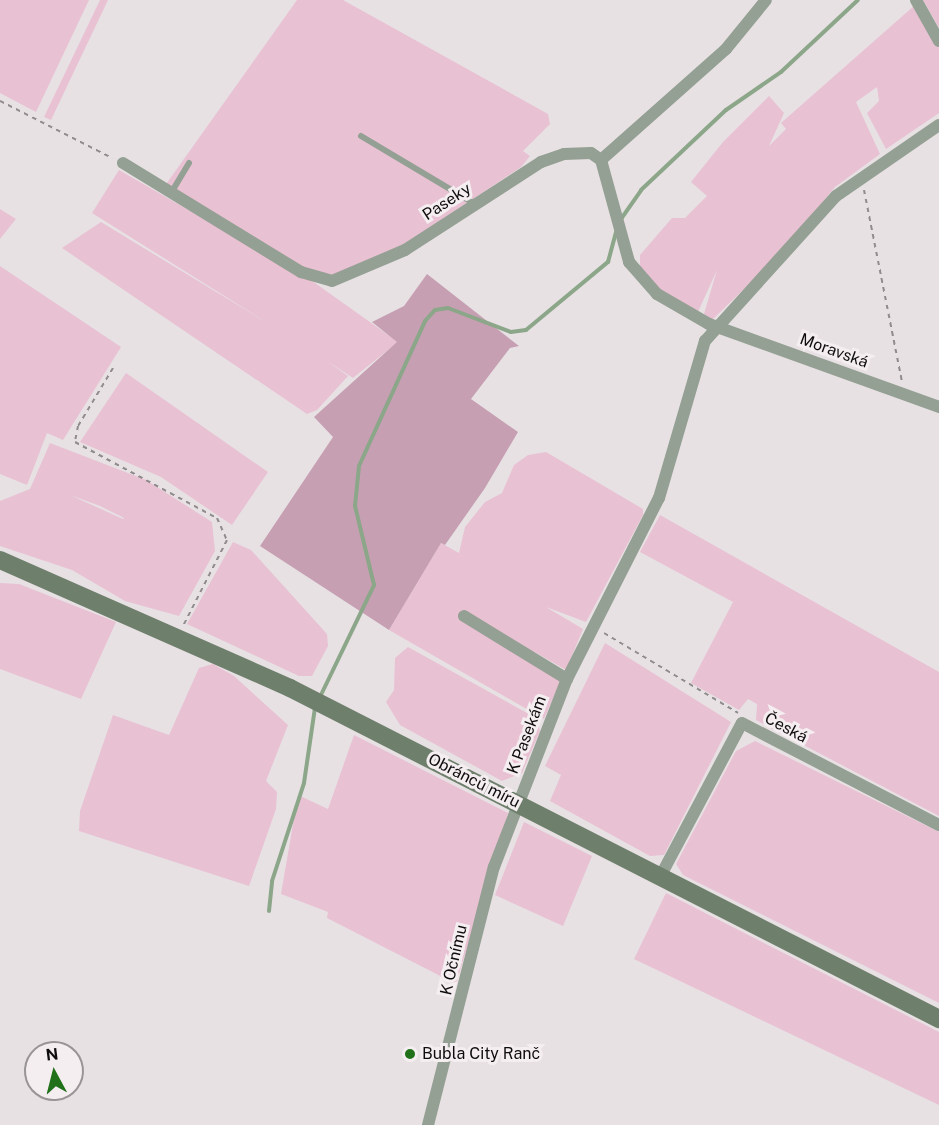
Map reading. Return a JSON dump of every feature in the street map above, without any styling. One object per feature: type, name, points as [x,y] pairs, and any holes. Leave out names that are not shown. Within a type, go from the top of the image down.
[{"type":"main road","name":"Obránců míru","points":[[0,560],[178,636],[518,803],[660,878],[939,1019]]},
{"type":"street","points":[[717,326],[646,285],[619,231],[601,160],[726,48],[766,0]]},
{"type":"street","points":[[916,0],[939,41]]},
{"type":"street","points":[[594,627],[659,498],[705,341],[861,176],[939,125]]},
{"type":"street","name":"Paseky","points":[[123,163],[301,272],[332,281],[387,259],[555,156],[584,152],[601,160]]},
{"type":"street","name":"Moravská","points":[[717,326],[939,407]]},
{"type":"street","points":[[464,616],[567,679]]},
{"type":"street","name":"K Pasekám","points":[[518,803],[567,679],[594,627]]},
{"type":"street","name":"Česká","points":[[660,878],[742,723],[939,825]]},
{"type":"street","name":"K Očnímu","points":[[428,1125],[486,895],[518,803]]},
{"type":"lane","points":[[361,136],[475,204]]},
{"type":"lane","points":[[170,193],[189,163]]},
{"type":"path","points":[[0,101],[123,163]]},
{"type":"path","points":[[861,176],[904,394]]},
{"type":"path","points":[[114,368],[78,426],[75,442],[217,518],[227,540],[178,636]]},
{"type":"path","points":[[594,627],[740,713],[742,723]]},
{"type":"shaded area","points":[[0,0],[89,0],[36,112],[0,93]]},
{"type":"shaded area","points":[[100,0],[108,0],[51,120],[44,117]]},
{"type":"shaded area","points":[[297,0],[343,0],[548,114],[550,124],[523,151],[530,156],[521,167],[409,242],[338,275],[308,271],[164,187]]},
{"type":"shaded area","points":[[923,0],[939,0],[939,28],[926,5]]},
{"type":"shaded area","points":[[915,5],[939,48],[939,113],[886,149],[867,113],[879,101],[877,87],[856,102],[880,154],[835,187],[781,253],[711,321],[704,314],[717,270],[698,312],[660,291],[640,269],[640,255],[672,218],[685,218],[707,196],[691,182],[723,142],[769,96],[784,113],[769,146],[786,129],[781,123]]},
{"type":"shaded area","points":[[119,170],[315,283],[398,342],[353,378],[327,361],[348,376],[317,410],[307,414],[62,248],[101,222],[269,324],[92,213]]},
{"type":"shaded area","points":[[0,209],[16,219],[0,239]]},
{"type":"shaded area","points":[[0,266],[121,347],[63,440],[47,433],[27,485],[0,474]]},
{"type":"shaded area","points":[[427,274],[519,346],[510,348],[471,399],[518,432],[485,488],[445,545],[441,543],[389,630],[260,546],[333,437],[314,417],[397,342],[372,322],[404,306]]},
{"type":"shaded area","points":[[126,373],[268,472],[232,525],[161,477],[80,442]]},
{"type":"shaded area","points":[[50,443],[146,480],[212,522],[215,551],[179,616],[125,601],[72,570],[0,546],[0,501],[30,489]],"holes":[[[70,495],[100,506],[124,518]]]},
{"type":"shaded area","points":[[546,452],[643,509],[643,515],[586,622],[546,607],[583,629],[566,670],[533,651],[562,678],[544,719],[389,630],[441,543],[459,553],[465,527],[485,502],[502,493],[514,465],[528,455]]},
{"type":"shaded area","points":[[660,515],[939,672],[939,816],[756,720],[757,704],[748,699],[739,710],[691,683],[733,602],[640,552]]},
{"type":"shaded area","points":[[233,542],[251,550],[327,634],[328,646],[312,676],[299,676],[187,624]]},
{"type":"shaded area","points":[[0,583],[19,584],[116,622],[81,699],[0,669]]},
{"type":"shaded area","points":[[605,643],[731,722],[664,855],[650,856],[550,801],[561,775],[545,766]]},
{"type":"shaded area","points":[[408,647],[536,718],[540,731],[522,773],[502,781],[400,725],[386,702],[394,690],[395,658]]},
{"type":"shaded area","points":[[213,664],[234,676],[288,725],[266,781],[277,792],[276,809],[249,886],[79,831],[80,811],[113,715],[169,735],[199,668]]},
{"type":"shaded area","points":[[354,735],[508,813],[456,984],[327,918],[328,912],[281,894],[298,795],[328,809]]},
{"type":"shaded area","points":[[755,741],[939,832],[939,1003],[683,875],[676,864],[736,751]]},
{"type":"shaded area","points":[[524,822],[592,856],[563,926],[495,895]]},
{"type":"shaded area","points":[[666,893],[939,1032],[939,1105],[634,959]]},
{"type":"waterway","points":[[621,219],[641,190],[726,110],[781,72],[858,0]]},
{"type":"waterway","points":[[319,699],[374,585],[355,506],[359,466],[425,321],[435,310],[448,308],[511,332],[526,330],[608,262],[617,228]]},
{"type":"waterway","points":[[269,911],[272,881],[304,783],[315,708]]},
{"type":"place","name":"Bubla City Ranč","points":[[410,1054]]}]
